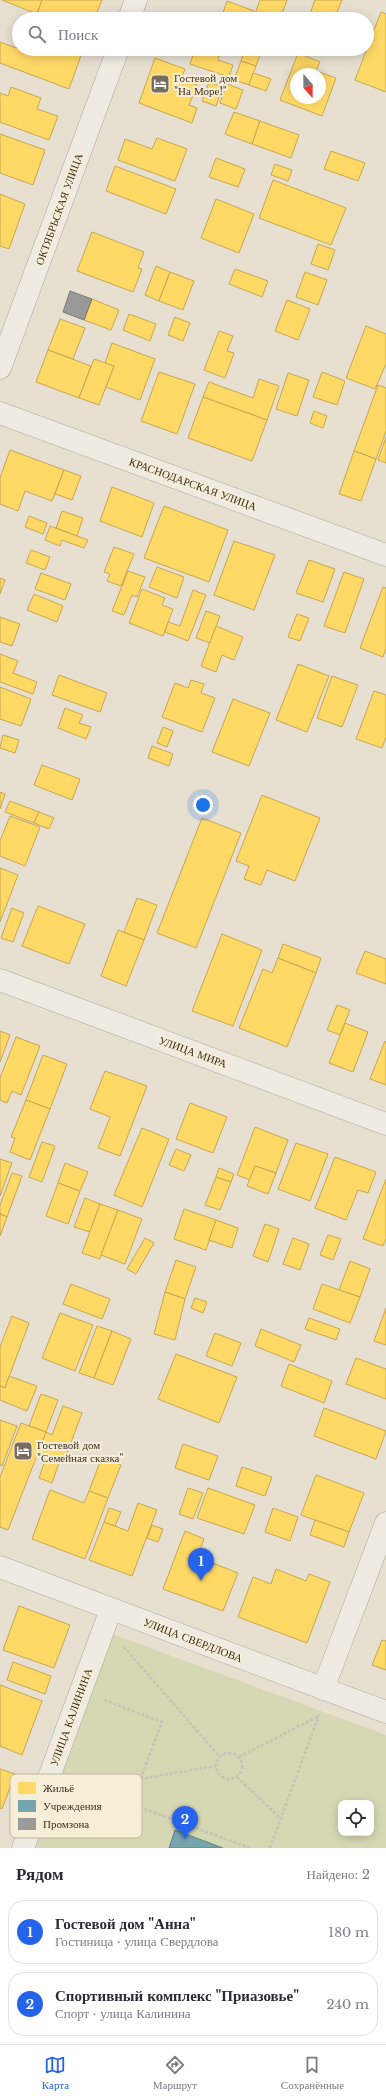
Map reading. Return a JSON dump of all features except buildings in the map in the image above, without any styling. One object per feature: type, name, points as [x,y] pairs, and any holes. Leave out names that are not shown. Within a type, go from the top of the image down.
[{"type":"street","points":[[132,12],[136,0]]},
{"type":"street","name":"ОКТЯБРЬСКАЯ УЛИЦА","points":[[0,368],[115,56]]},
{"type":"street","name":"КРАСНОДАРСКАЯ УЛИЦА","points":[[0,413],[386,555]]},
{"type":"street","name":"УЛИЦА МИРА","points":[[0,980],[386,1124]]},
{"type":"street","points":[[324,1689],[386,1523]]},
{"type":"street","name":"УЛИЦА СВЕРДЛОВА","points":[[0,1568],[386,1712]]},
{"type":"street","name":"УЛИЦА КАЛИНИНА","points":[[50,1774],[111,1609]]},
{"type":"street","name":"УЛИЦА КАЛИНИНА","points":[[23,1848],[27,1838]]},
{"type":"path","points":[[124,1646],[220,1757]]},
{"type":"path","points":[[97,1698],[162,1722],[142,1774]]},
{"type":"path","points":[[239,1757],[319,1715],[270,1848]]},
{"type":"path","points":[[231,1753],[239,1757],[242,1770],[237,1777],[225,1779],[219,1774],[216,1766],[220,1757],[231,1753]]},
{"type":"path","points":[[142,1779],[216,1766]]},
{"type":"path","points":[[237,1777],[281,1819]]},
{"type":"path","points":[[142,1808],[250,1848]]},
{"type":"green space","points":[[112,1634],[386,1735],[386,1848],[33,1848],[37,1838],[142,1838],[142,1774],[60,1774]]},
{"type":"place","name":"Гостевой дом \"На Море!\"","points":[[160,84]]},
{"type":"place","name":"Гостевой дом \"Семейная сказка\"","points":[[23,1451]]},
{"type":"place","name":"Гостевой дом \"Анна\"","points":[[201,1581]]},
{"type":"place","name":"Спортивный комплекс \"Приазовье\"","points":[[185,1839]]}]
